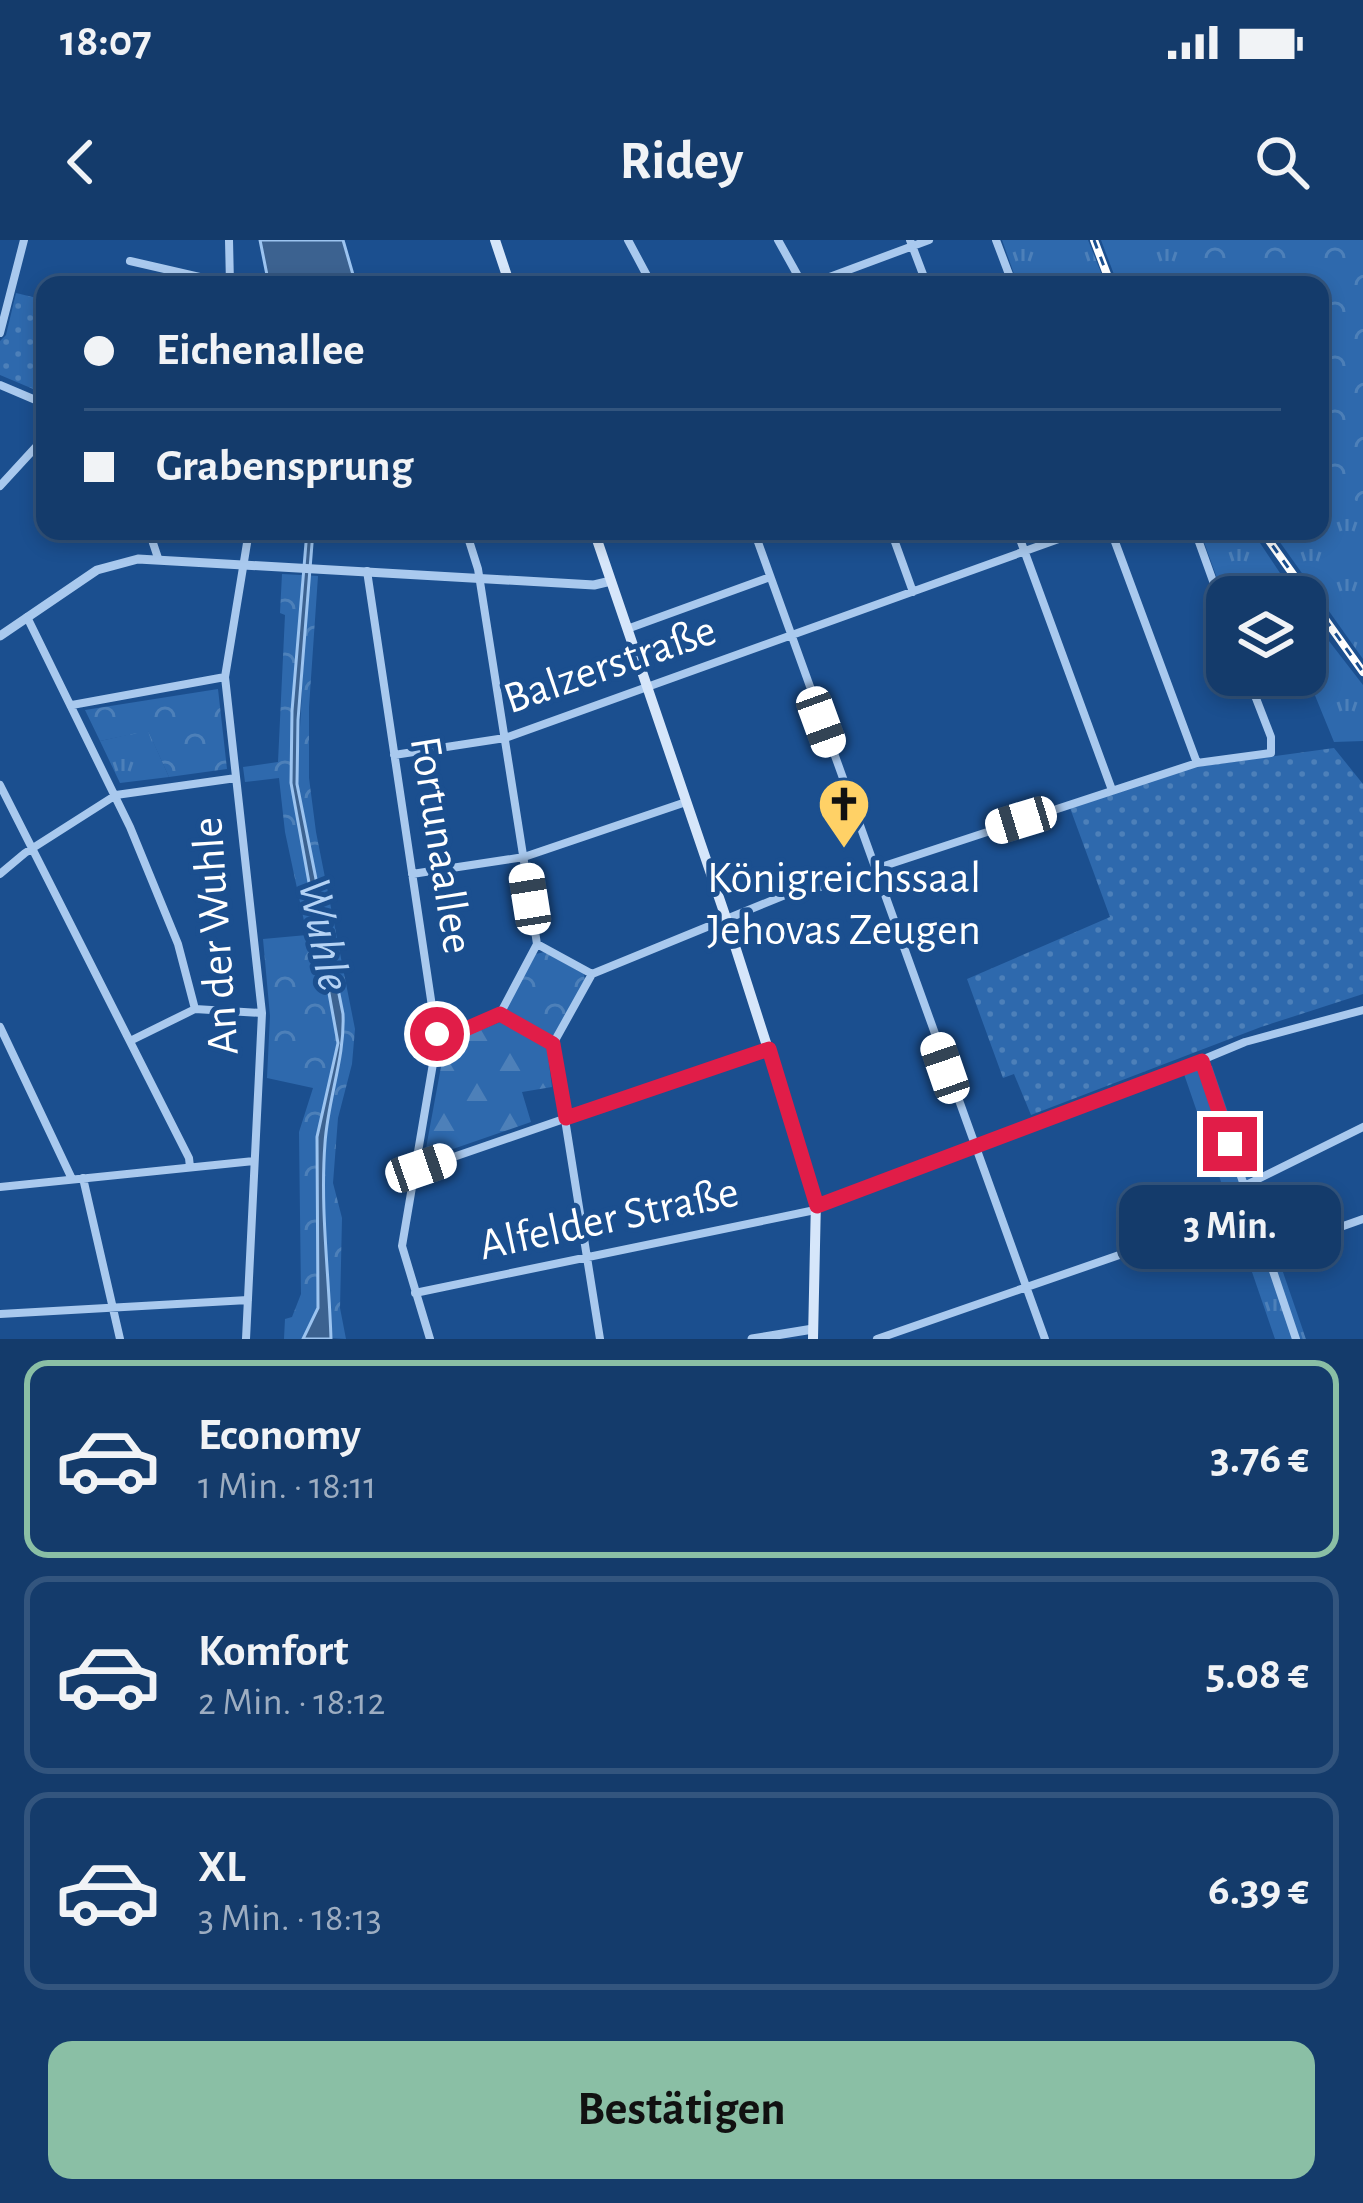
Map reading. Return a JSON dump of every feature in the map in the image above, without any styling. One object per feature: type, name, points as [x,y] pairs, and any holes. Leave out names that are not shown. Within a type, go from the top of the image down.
[{"type":"main road","points":[[495,240],[507,276]]},
{"type":"main road","points":[[597,540],[726,918],[817,1208],[813,1334]]},
{"type":"street","points":[[0,333],[24,240]]},
{"type":"street","points":[[229,240],[230,276]]},
{"type":"street","points":[[628,240],[647,276]]},
{"type":"street","points":[[778,240],[800,276]]},
{"type":"street","points":[[828,276],[929,240]]},
{"type":"street","points":[[996,240],[1010,276]]},
{"type":"street","points":[[911,243],[923,276]]},
{"type":"street","points":[[130,261],[195,276]]},
{"type":"street","points":[[0,386],[36,400]]},
{"type":"street","points":[[0,486],[36,447]]},
{"type":"street","points":[[152,540],[158,558]]},
{"type":"street","name":"An der Wuhle","points":[[246,1339],[262,1013],[225,677],[247,540]]},
{"type":"street","points":[[437,1040],[500,1014],[537,944],[480,578],[469,540]]},
{"type":"street","points":[[757,540],[1045,1339]]},
{"type":"street","points":[[895,540],[914,592]]},
{"type":"street","points":[[1020,540],[1112,790]]},
{"type":"street","name":"Balzerstraße","points":[[394,755],[505,738],[1058,540]]},
{"type":"street","points":[[1114,540],[1197,763]]},
{"type":"street","points":[[1198,540],[1211,576]]},
{"type":"street","points":[[0,636],[98,570],[139,559],[594,585],[610,581]]},
{"type":"street","name":"Fortunaallee","points":[[367,571],[437,1040],[401,1246],[430,1339]]},
{"type":"street","points":[[627,629],[770,577]]},
{"type":"street","points":[[27,617],[116,795],[178,944],[195,1009]]},
{"type":"street","points":[[72,705],[225,677]]},
{"type":"street","points":[[600,1339],[553,1044],[592,974],[726,918],[1112,790],[1197,763],[1271,753],[1271,737],[1255,696]]},
{"type":"street","points":[[0,874],[116,795],[237,778]]},
{"type":"street","points":[[0,785],[190,1167]]},
{"type":"street","points":[[412,874],[524,857],[686,802]]},
{"type":"street","points":[[537,944],[592,974]]},
{"type":"street","points":[[130,1042],[195,1009],[262,1013]]},
{"type":"street","name":"Alfelder Straße","points":[[415,1293],[817,1208],[1275,1032],[1363,1010]]},
{"type":"street","points":[[500,1014],[553,1044]]},
{"type":"street","points":[[0,1027],[78,1178],[120,1339]]},
{"type":"street","points":[[412,1172],[769,1049]]},
{"type":"street","points":[[1202,1061],[1296,1339]]},
{"type":"street","points":[[1244,1186],[1363,1127]]},
{"type":"street","points":[[0,1187],[254,1161]]},
{"type":"street","points":[[877,1339],[1252,1209]]},
{"type":"street","points":[[1268,1253],[1363,1219]]},
{"type":"street","points":[[0,1314],[248,1300]]},
{"type":"street","points":[[752,1339],[813,1334]]},
{"type":"green space","points":[[1002,240],[1088,240],[1102,276],[1015,276]]},
{"type":"green space","points":[[1101,240],[1363,240],[1363,659],[1326,607],[1326,576],[1304,576],[1278,540],[1329,540],[1329,276],[1115,276]]},
{"type":"green space","points":[[1177,240],[1363,240],[1363,508],[1329,474],[1329,276],[1196,276]]},
{"type":"green space","points":[[16,293],[36,298],[36,390],[0,375],[0,341],[6,335]]},
{"type":"green space","points":[[1203,540],[1258,540],[1282,576],[1216,576]]},
{"type":"green space","points":[[282,574],[302,575],[291,783],[338,1043],[317,1137],[318,1308],[303,1339],[284,1339],[285,1319],[292,1317],[301,1294],[299,1132],[313,1088],[267,1078],[270,1016],[263,939],[307,935],[279,778],[245,782],[243,767],[278,762],[285,615],[280,613]]},
{"type":"green space","points":[[302,575],[318,576],[309,778],[355,1029],[352,1064],[338,1118],[333,1183],[342,1218],[340,1308],[346,1339],[330,1338],[324,1192],[327,1126],[343,1014],[297,784],[308,577]]},
{"type":"green space","points":[[1326,637],[1363,685],[1363,741],[1334,742],[1315,696],[1326,696]]},
{"type":"green space","points":[[218,689],[227,769],[169,777],[148,731],[100,741],[85,710]]},
{"type":"green space","points":[[148,730],[169,777],[120,783],[100,741]]},
{"type":"green space","points":[[1334,748],[1363,784],[1363,994],[1261,1027],[1031,1115],[1014,1074],[1003,1078],[967,979],[1110,917],[1070,808],[1195,767]]},
{"type":"green space","points":[[544,952],[584,974],[585,982],[549,1039],[504,1010],[536,954]]},
{"type":"green space","points":[[500,1022],[547,1048],[552,1087],[522,1092],[531,1122],[424,1159],[445,1045]]},
{"type":"green space","points":[[1212,1066],[1306,1339],[1275,1339],[1184,1074]]},
{"type":"water","points":[[260,240],[343,240],[353,276],[267,276]]},
{"type":"water","name":"Wuhle","points":[[306,540],[312,540],[297,784],[343,1014],[324,1168],[331,1339],[303,1339],[318,1308],[317,1137],[338,1043],[291,783]]},
{"type":"railway","points":[[1094,240],[1108,276]]},
{"type":"railway","points":[[1268,540],[1363,672]]},
{"type":"place","name":"Königreichssaal Jehovas Zeugen","points":[[844,850]]},
{"type":"route","points":[[437,1034],[437,1040],[443,1039],[500,1014],[553,1044],[566,1118],[769,1049],[817,1206],[1202,1061],[1230,1144]]}]
